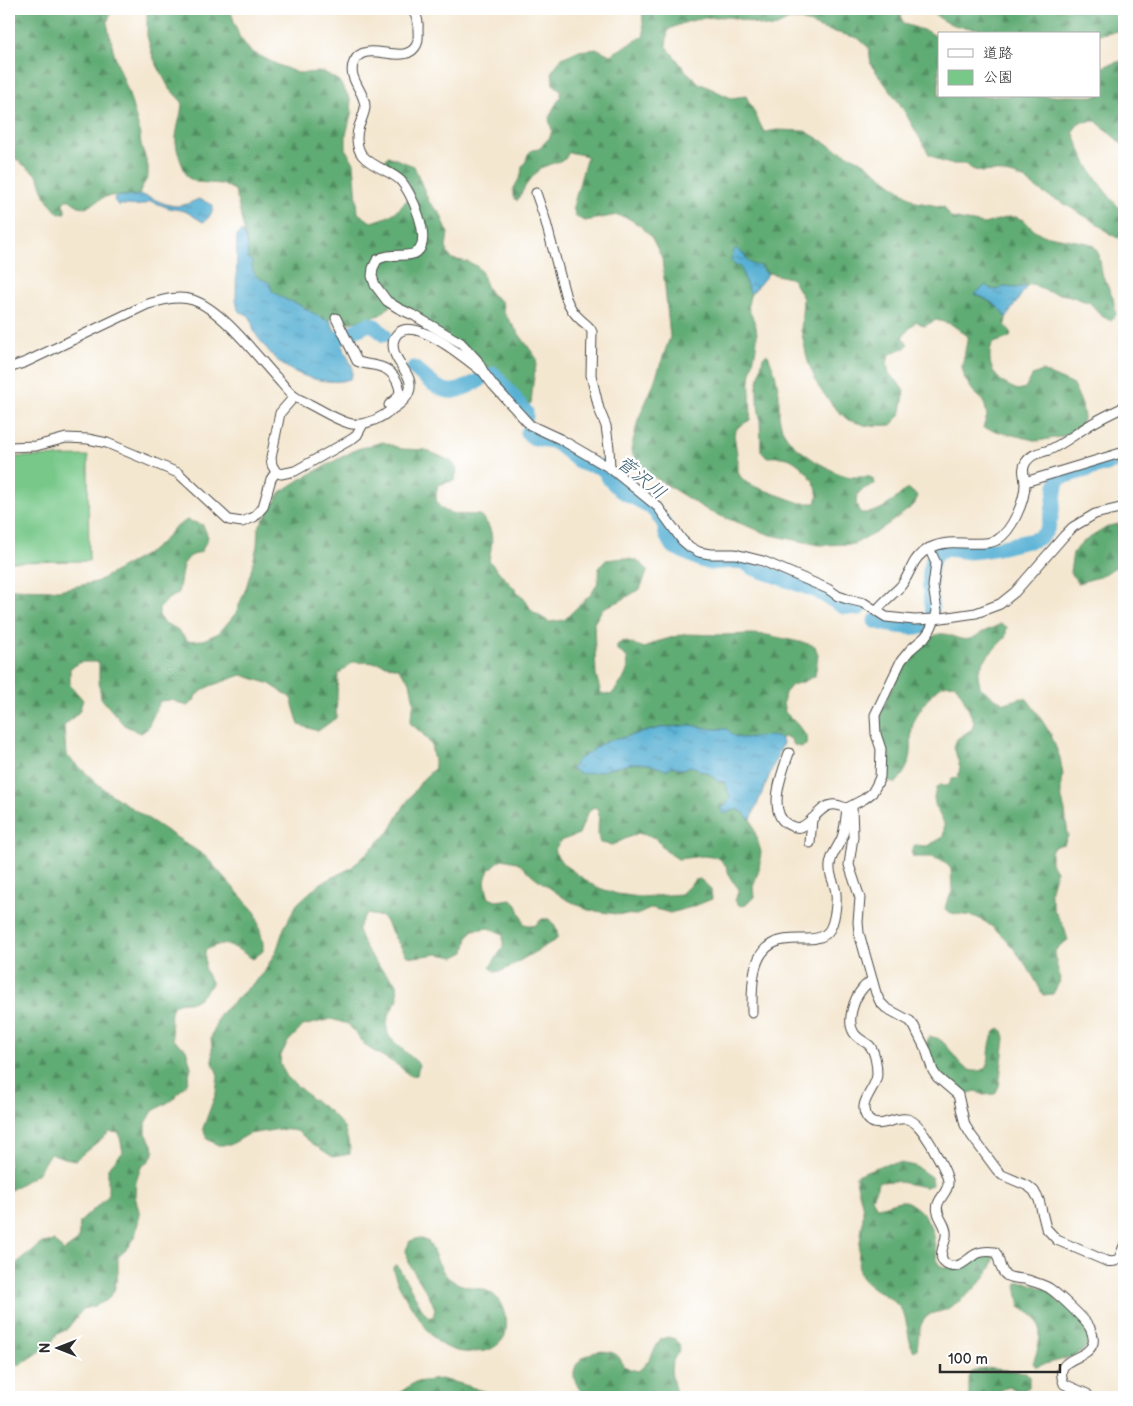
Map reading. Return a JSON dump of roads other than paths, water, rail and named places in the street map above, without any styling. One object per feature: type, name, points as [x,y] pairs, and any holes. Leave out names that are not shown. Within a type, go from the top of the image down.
[{"type":"street","points":[[410,9],[417,16],[419,23],[418,39],[412,50],[401,54],[366,52],[359,54],[354,60],[352,67],[352,75],[364,100],[365,108],[356,137],[360,153],[367,160],[390,173],[406,188],[414,204],[424,237],[423,244],[416,253],[410,255],[388,255],[377,260],[372,276],[375,285],[387,301],[461,343],[477,360],[484,373]]},
{"type":"street","points":[[536,193],[569,306],[590,327],[592,332],[591,375],[599,409],[606,426],[610,448],[610,468]]},
{"type":"street","points":[[9,368],[26,362],[148,304],[166,299],[192,300],[210,309],[225,320],[294,397],[350,424],[363,424],[382,417],[403,401],[409,393],[408,376],[394,353],[394,336],[408,329],[427,334],[443,342],[484,373],[530,425],[567,443],[610,468],[658,507],[682,540],[690,547],[699,552],[735,554],[763,561],[828,589],[838,596],[864,603],[886,617],[898,619],[935,619],[976,613],[1000,604],[1015,592],[1073,526],[1096,514],[1124,507]]},
{"type":"street","points":[[336,318],[357,361],[363,364],[383,367],[392,373],[397,380],[400,392],[397,398],[385,408],[382,417]]},
{"type":"street","points":[[294,397],[280,413],[272,458],[272,465],[276,472],[281,474],[295,472],[352,439],[357,435],[363,424]]},
{"type":"street","points":[[752,1013],[753,979],[759,957],[764,951],[776,942],[785,939],[822,937],[831,928],[836,907],[836,889],[829,872],[830,862],[844,833],[844,825],[850,807],[872,792],[878,784],[880,777],[881,749],[876,734],[876,715],[902,661],[910,650],[925,637],[935,619],[937,611],[933,586],[932,555],[939,544],[989,543],[997,541],[1018,513],[1024,491],[1023,473],[1027,460],[1034,454],[1050,450],[1063,443],[1089,425],[1122,408],[1124,405]]},
{"type":"street","points":[[9,447],[36,446],[66,438],[88,439],[107,443],[178,474],[229,520],[242,522],[254,517],[263,507],[271,479],[276,472]]},
{"type":"street","points":[[1025,482],[1124,452]]},
{"type":"street","points":[[876,611],[883,601],[900,587],[915,560],[923,552],[932,555]]},
{"type":"street","points":[[789,753],[778,788],[777,809],[780,818],[784,822],[797,827],[802,826],[823,808],[830,805],[836,804],[850,807]]},
{"type":"street","points":[[850,807],[853,837],[849,865],[860,898],[859,934],[880,1002],[886,1008],[910,1021],[914,1026],[926,1050],[933,1071],[958,1095],[965,1125],[1002,1175],[1028,1186],[1034,1191],[1039,1200],[1046,1228],[1051,1234],[1057,1240],[1112,1262],[1119,1259],[1124,1246]]},
{"type":"street","points":[[810,844],[812,819]]},
{"type":"street","points":[[872,980],[857,996],[850,1018],[854,1032],[871,1047],[876,1060],[877,1075],[864,1102],[865,1114],[874,1123],[882,1124],[898,1119],[908,1119],[915,1124],[922,1130],[946,1174],[947,1191],[937,1205],[938,1214],[947,1235],[942,1249],[942,1258],[945,1264],[957,1265],[964,1263],[976,1254],[987,1251],[995,1252],[999,1257],[1000,1269],[1004,1274],[1010,1278],[1028,1279],[1048,1288],[1091,1328],[1093,1343],[1089,1349],[1069,1361],[1063,1366],[1061,1372],[1064,1384],[1087,1394],[1089,1397]]},
{"type":"water","points":[[139,195],[177,206],[199,199],[213,205],[213,208],[209,217],[203,222],[185,211],[169,208],[150,201],[134,206],[118,205],[114,200],[115,197]]},
{"type":"water","points":[[243,232],[247,244],[248,259],[252,261],[254,273],[269,282],[272,291],[323,319],[330,320],[352,366],[350,379],[324,381],[306,377],[280,363],[259,339],[248,315],[238,310],[236,300],[237,235]]},
{"type":"water","points":[[735,248],[745,255],[749,262],[761,266],[763,271],[768,274],[751,294],[740,265],[735,265],[731,260]]},
{"type":"water","points":[[986,285],[990,289],[997,290],[1004,287],[1016,288],[1027,286],[1006,318],[993,303],[975,294]]},
{"type":"water","points":[[691,725],[712,729],[727,729],[734,736],[741,738],[771,736],[780,738],[783,743],[751,819],[739,810],[723,814],[722,808],[727,804],[730,797],[725,782],[717,781],[710,774],[690,766],[681,769],[673,766],[666,770],[636,763],[584,773],[579,773],[572,769],[580,758],[599,745],[609,741],[660,728]]},
{"type":"waterway","name":"菅沢川","points":[[320,343],[327,344],[369,324],[375,326],[384,335]]},
{"type":"waterway","name":"菅沢川","points":[[414,368],[432,384],[448,391],[467,387],[480,380]]},
{"type":"waterway","name":"菅沢川","points":[[491,375],[494,374],[526,412],[526,416]]},
{"type":"waterway","name":"菅沢川","points":[[527,433],[534,438],[552,441],[584,464],[598,466],[605,471],[610,480],[621,491],[651,507],[664,523],[666,535],[672,546],[711,563],[744,562],[753,568],[817,591],[844,607],[859,608]]},
{"type":"waterway","name":"菅沢川","points":[[932,610],[930,577],[933,560],[937,554],[943,550],[970,552],[989,550],[1039,538],[1044,534],[1050,522],[1058,478],[1124,459]]},
{"type":"waterway","name":"菅沢川","points":[[875,621],[900,627],[924,627]]}]
